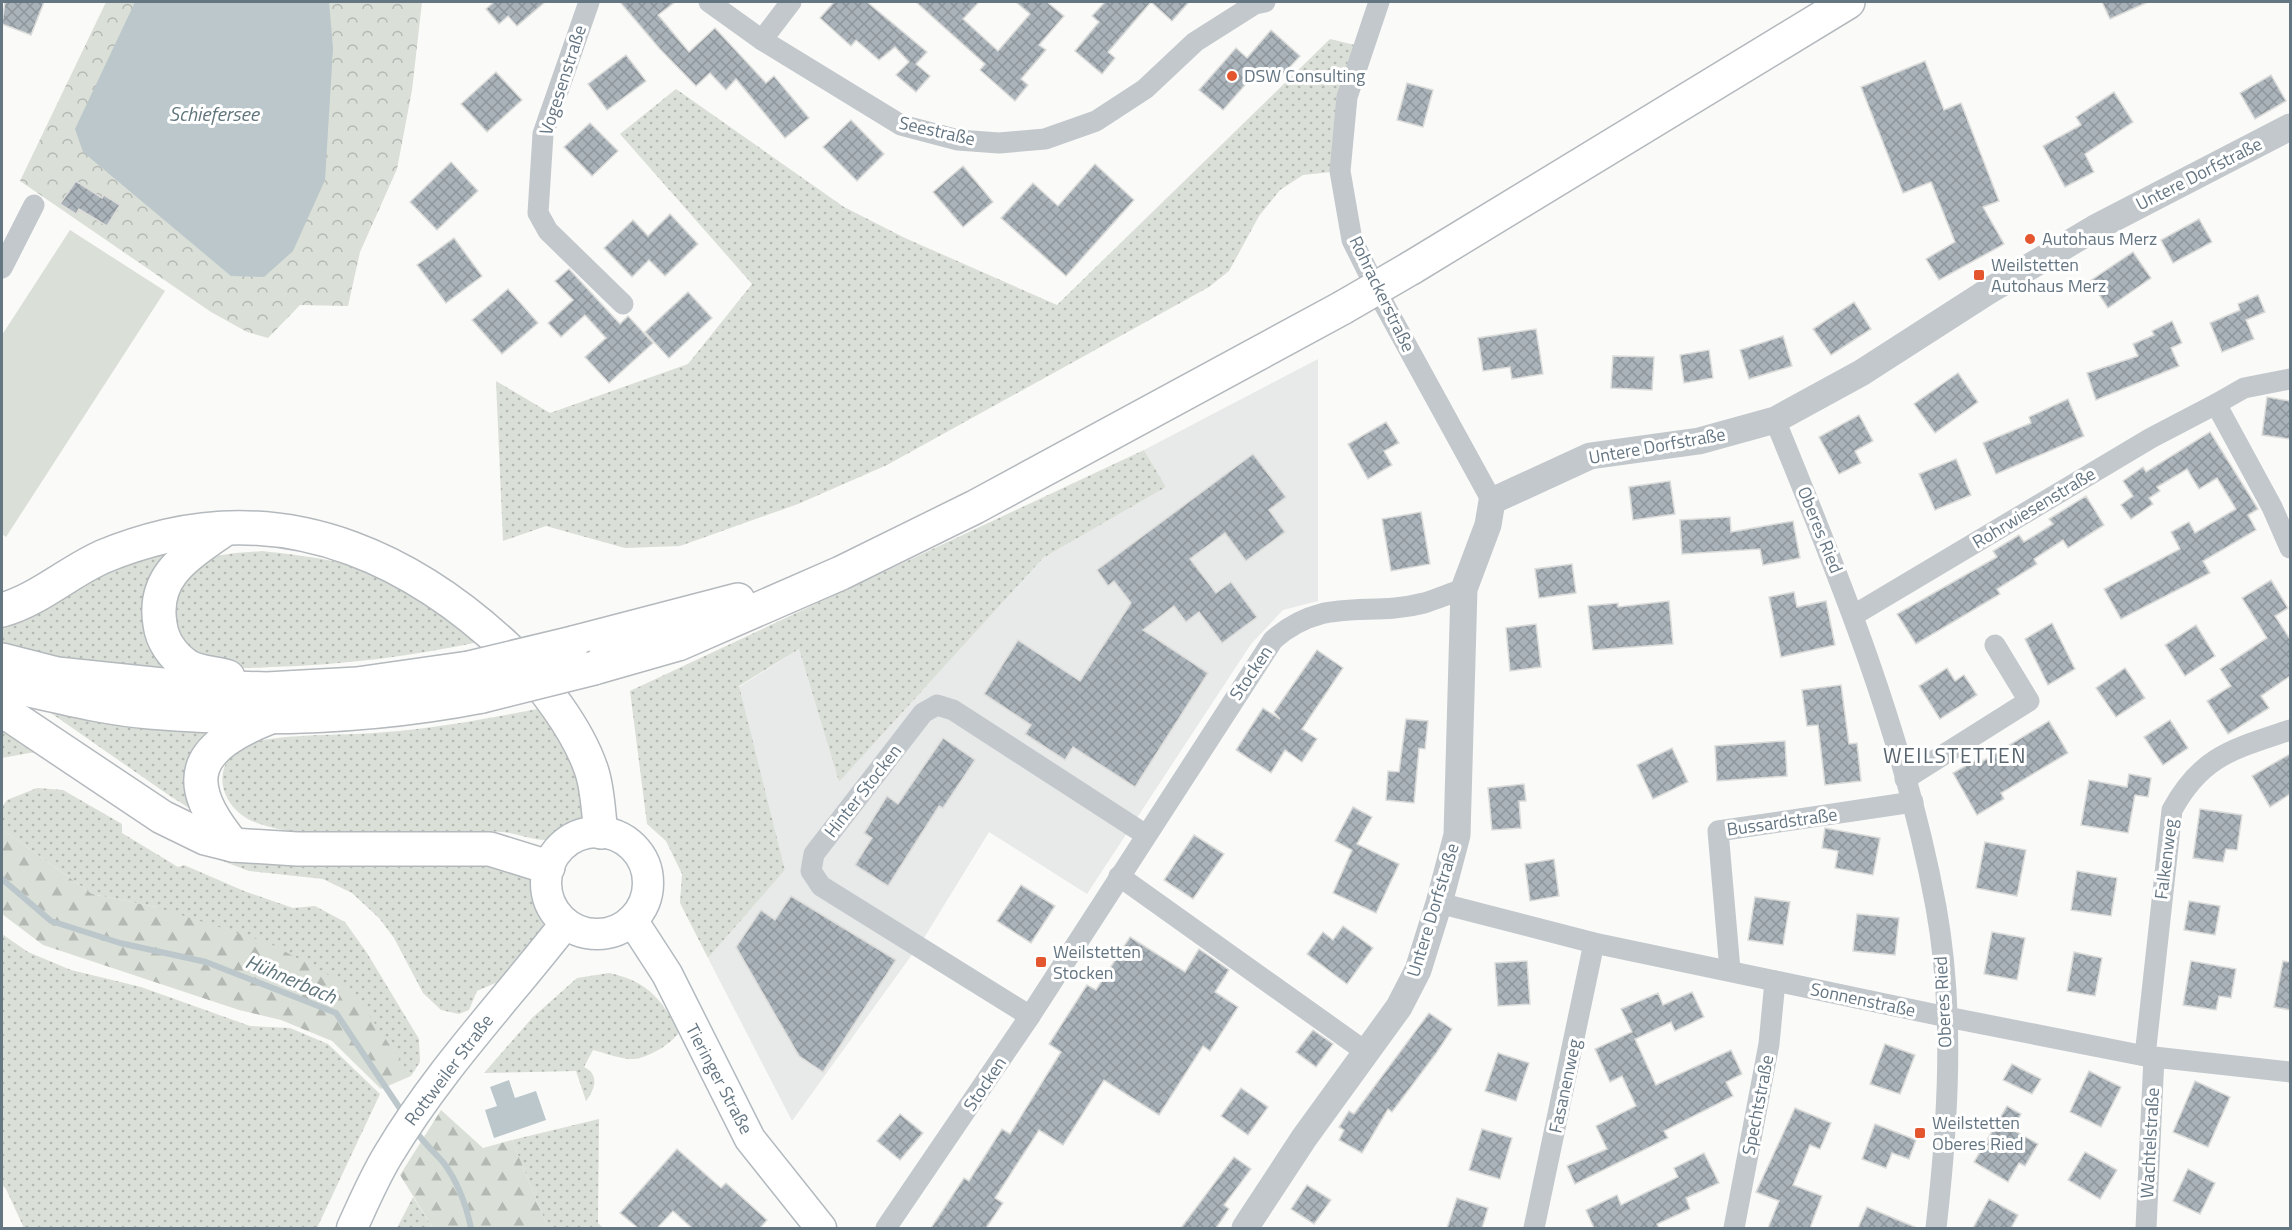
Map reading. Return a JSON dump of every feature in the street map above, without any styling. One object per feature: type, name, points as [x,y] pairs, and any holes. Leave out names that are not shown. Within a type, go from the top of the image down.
[{"type":"highway","points":[[2,684],[148,712],[271,702],[357,684],[475,682],[594,668],[678,644],[841,573],[975,507],[1342,308],[1848,2]]},
{"type":"highway","points":[[227,528],[184,557],[160,589],[158,611],[161,635],[173,654],[189,667],[271,702]]},
{"type":"highway","points":[[2,610],[19,605],[102,557],[167,536],[227,528],[272,528],[319,537],[370,554],[411,575],[458,607],[530,671],[562,714],[591,769],[601,832]]},
{"type":"highway","points":[[475,682],[573,643],[841,573]]},
{"type":"highway","points":[[2,660],[57,674],[172,686],[271,702]]},
{"type":"highway","points":[[233,845],[214,822],[204,804],[200,778],[211,751],[271,702]]},
{"type":"highway","points":[[2,710],[162,817],[205,838],[233,845],[297,849],[490,849],[548,867]]},
{"type":"main road","points":[[601,832],[617,836],[631,845],[645,866],[648,891],[642,906],[632,920],[614,931],[592,934],[565,924],[554,913],[547,898],[545,883],[548,867],[556,852],[568,840],[584,833],[601,832]]},
{"type":"main road","name":"Tieringer Straße","points":[[632,920],[667,974],[750,1138],[821,1228]]},
{"type":"main road","name":"Rottweiler Straße","points":[[352,1228],[386,1156],[428,1094],[463,1047],[565,924]]},
{"type":"street","name":"Vogesenstraße","points":[[589,2],[543,134],[538,213],[548,231],[623,304]]},
{"type":"street","name":"Seestraße","points":[[709,2],[762,40],[901,125],[958,140],[999,143],[1045,139],[1096,122],[1145,90],[1195,42],[1254,4],[1265,2]]},
{"type":"street","points":[[762,40],[791,2]]},
{"type":"street","name":"Rohrackerstraße","points":[[1374,3],[1347,97],[1341,171],[1352,240],[1385,306],[1492,501]]},
{"type":"street","name":"Untere Dorfstraße","points":[[1245,1228],[1304,1138],[1399,1007],[1418,970],[1440,903],[1457,835],[1464,589],[1488,525],[1492,501],[1590,456],[1700,441],[1775,420],[1860,373],[1987,292],[2095,228],[2290,127]]},
{"type":"street","points":[[2,268],[34,205]]},
{"type":"street","name":"Rohrwiesenstraße","points":[[1854,615],[2151,438],[2244,388],[2290,379]]},
{"type":"street","points":[[2216,404],[2272,507],[2290,548]]},
{"type":"street","name":"Oberes Ried","points":[[1775,420],[1854,615],[1912,802],[1936,909],[1947,1017],[1944,1161],[1936,1228]]},
{"type":"street","name":"Stocken","points":[[886,1228],[1030,1016],[1267,649],[1291,625],[1315,614],[1423,603],[1464,589]]},
{"type":"street","points":[[1905,779],[2029,701],[1995,645]]},
{"type":"street","name":"Hinter Stocken","points":[[1030,1016],[821,886],[811,871],[814,854],[923,714],[937,705],[953,710],[1146,835]]},
{"type":"street","name":"Falkenweg","points":[[2149,1056],[2172,810],[2185,785],[2211,762],[2235,749],[2290,730]]},
{"type":"street","name":"Bussardstraße","points":[[1730,970],[1718,831],[1912,802]]},
{"type":"street","points":[[1119,876],[1366,1052]]},
{"type":"street","name":"Sonnenstraße","points":[[1440,903],[1594,943],[1947,1017],[2149,1056],[2290,1072]]},
{"type":"street","name":"Fasanenweg","points":[[1534,1228],[1594,943]]},
{"type":"street","name":"Spechtstraße","points":[[1734,1228],[1769,1044],[1775,981]]},
{"type":"street","name":"Wachtelstraße","points":[[2146,1228],[2149,1056]]},
{"type":"shaded area","points":[[1318,359],[1318,601],[1283,610],[1251,644],[1087,894],[989,832],[924,938],[792,1121],[708,958],[785,870],[739,687],[799,649],[839,782],[1043,558],[1166,487],[1144,450]]},
{"type":"green space","points":[[106,2],[422,2],[412,90],[397,169],[360,252],[348,306],[300,305],[268,338],[247,332],[211,312],[20,181]]},
{"type":"green space","points":[[1330,39],[1355,45],[1340,171],[1303,175],[1280,190],[1259,216],[1229,271],[1209,287],[887,465],[798,504],[680,546],[625,548],[546,526],[503,541],[496,381],[550,413],[688,364],[752,284],[620,134],[676,89],[844,207],[905,238],[1057,305]]},
{"type":"green space","points":[[70,230],[165,291],[6,537],[2,534],[2,335]]},
{"type":"green space","points":[[1144,450],[1166,487],[1043,558],[839,782],[799,649],[739,686],[785,870],[708,958],[680,903],[682,874],[666,841],[647,824],[630,691]]},
{"type":"green space","points":[[176,546],[162,568],[180,675],[2,650],[2,621],[79,589],[133,559]]},
{"type":"green space","points":[[262,551],[326,560],[357,567],[387,579],[484,641],[352,662],[255,668],[218,667],[203,663],[181,640],[176,628],[174,616],[179,592],[194,570],[210,559],[224,555]]},
{"type":"green space","points":[[543,708],[578,767],[584,784],[586,800],[584,815],[575,829],[558,839],[541,840],[507,833],[473,831],[346,835],[285,830],[257,823],[242,815],[225,793],[222,780],[224,767],[231,756],[242,747],[259,741],[425,728]]},
{"type":"green space","points":[[48,711],[232,727],[205,818],[170,796]]},
{"type":"green space","points":[[2,721],[187,832],[497,864],[527,877],[537,888],[544,904],[545,917],[541,931],[500,981],[477,991],[469,1010],[459,1014],[441,1010],[423,993],[394,938],[379,918],[352,893],[323,879],[249,871],[209,856],[40,751],[2,758]]},
{"type":"green space","points":[[37,788],[63,790],[122,824],[122,833],[178,867],[184,865],[244,891],[293,908],[315,906],[345,922],[367,953],[419,1039],[420,1062],[411,1076],[386,1043],[156,907],[92,894],[2,829],[2,807],[7,800]]},
{"type":"green space","points":[[2,829],[92,894],[156,907],[269,943],[349,986],[411,1076],[381,1089],[332,1041],[281,1020],[239,1010],[43,945],[2,914]]},
{"type":"green space","points":[[2,934],[28,952],[71,970],[141,987],[250,1026],[290,1028],[328,1044],[380,1094],[317,1228],[24,1228],[2,1185]]},
{"type":"green space","points":[[609,973],[634,981],[652,993],[666,1010],[679,1032],[670,1042],[657,1051],[636,1059],[620,1058],[593,1050],[584,1067],[594,1078],[594,1087],[586,1101],[576,1071],[484,1073],[533,1017],[577,978]]},
{"type":"green space","points":[[441,1110],[483,1148],[512,1140],[548,1228],[433,1228],[400,1175]]},
{"type":"green space","points":[[599,1119],[598,1223],[603,1228],[548,1228],[512,1140]]},
{"type":"green space","points":[[413,1197],[433,1228],[397,1228]]},
{"type":"water","name":"Schiefersee","points":[[135,2],[329,2],[333,48],[325,180],[293,251],[264,277],[231,276],[83,152],[75,129]]},
{"type":"water","points":[[509,1080],[515,1098],[536,1091],[546,1120],[494,1138],[485,1110],[497,1106],[490,1087]]},
{"type":"building","points":[[5,2],[44,2],[31,35],[2,24]]},
{"type":"building","points":[[494,2],[545,2],[517,26],[508,16],[499,24],[486,9]]},
{"type":"building","points":[[620,2],[675,2],[658,15],[689,52],[715,28],[766,83],[774,76],[809,118],[785,138],[736,79],[726,90],[710,73],[696,86],[660,49]]},
{"type":"building","points":[[834,2],[867,2],[927,52],[916,64],[930,76],[916,92],[896,75],[909,62],[895,47],[879,60],[856,40],[851,46],[820,18]]},
{"type":"building","points":[[916,2],[979,2],[963,19],[998,51],[1030,14],[1016,2],[1047,2],[1064,16],[1039,45],[1046,50],[1021,79],[1028,85],[1015,101],[980,70],[985,64]]},
{"type":"building","points":[[1105,2],[1151,2],[1108,52],[1115,58],[1102,74],[1075,51],[1099,22],[1092,16]]},
{"type":"building","points":[[1151,2],[1189,2],[1172,21]]},
{"type":"building","points":[[2102,2],[2148,2],[2110,19]]},
{"type":"building","name":"DSW Consulting","points":[[1271,30],[1300,56],[1275,83],[1259,69],[1223,110],[1199,90],[1236,48],[1247,58]]},
{"type":"building","points":[[626,55],[646,81],[607,110],[588,84]]},
{"type":"building","points":[[1925,61],[1944,110],[1961,103],[1999,201],[1983,207],[2004,244],[1939,280],[1926,259],[1955,242],[1931,182],[1903,193],[1861,87]]},
{"type":"building","points":[[496,72],[522,100],[487,132],[461,104]]},
{"type":"building","points":[[2271,75],[2286,101],[2255,119],[2240,93]]},
{"type":"building","points":[[1407,83],[1433,90],[1423,127],[1397,120]]},
{"type":"building","points":[[2114,92],[2133,122],[2085,154],[2094,172],[2065,187],[2043,146],[2081,125],[2076,117]]},
{"type":"building","points":[[851,120],[884,154],[857,181],[823,147]]},
{"type":"building","points":[[590,123],[618,151],[592,176],[564,147]]},
{"type":"building","points":[[451,162],[478,191],[437,230],[410,202]]},
{"type":"building","points":[[1095,164],[1134,200],[1066,276],[1001,218],[1033,183],[1058,206]]},
{"type":"building","points":[[963,166],[993,202],[963,227],[933,192]]},
{"type":"building","points":[[76,181],[102,198],[104,195],[120,205],[107,226],[79,209],[76,214],[60,204]]},
{"type":"building","points":[[670,214],[698,244],[665,276],[649,260],[632,277],[604,248],[633,220],[648,236]]},
{"type":"building","points":[[2199,219],[2212,242],[2173,263],[2161,240]]},
{"type":"building","points":[[454,238],[482,276],[446,303],[417,265]]},
{"type":"building","points":[[2133,252],[2151,278],[2108,308],[2090,281]]},
{"type":"building","points":[[569,269],[620,324],[628,316],[653,343],[609,383],[585,357],[606,338],[585,315],[561,337],[548,323],[573,300],[555,281]]},
{"type":"building","points":[[508,289],[538,323],[502,354],[472,320]]},
{"type":"building","points":[[688,292],[712,318],[669,358],[645,332]]},
{"type":"building","points":[[2258,295],[2265,312],[2246,320],[2254,339],[2222,352],[2210,323],[2240,310],[2238,304]]},
{"type":"building","points":[[1854,302],[1871,329],[1831,355],[1813,329]]},
{"type":"building","points":[[2172,321],[2182,343],[2171,348],[2179,366],[2096,400],[2087,373],[2138,356],[2133,344],[2154,335],[2152,331]]},
{"type":"building","points":[[1536,329],[1543,374],[1512,379],[1510,367],[1483,371],[1478,338]]},
{"type":"building","points":[[1783,336],[1792,366],[1749,379],[1740,350]]},
{"type":"building","points":[[1709,350],[1713,378],[1684,383],[1680,355]]},
{"type":"building","points":[[1613,356],[1654,357],[1652,390],[1611,388]]},
{"type":"building","points":[[1958,373],[1978,402],[1935,433],[1914,404]]},
{"type":"building","points":[[2267,397],[2290,401],[2290,439],[2262,435]]},
{"type":"building","points":[[2068,399],[2084,436],[1996,474],[1983,443],[2031,423],[2029,417]]},
{"type":"building","points":[[1859,415],[1873,441],[1855,451],[1861,463],[1839,474],[1819,437]]},
{"type":"building","points":[[1386,422],[1399,443],[1384,451],[1392,465],[1368,479],[1348,444]]},
{"type":"building","points":[[2210,432],[2258,509],[2248,515],[2256,530],[2203,561],[2210,573],[2121,619],[2104,589],[2180,549],[2171,532],[2189,522],[2195,533],[2236,509],[2217,478],[2199,489],[2187,469],[2157,487],[2160,491],[2149,498],[2153,504],[2131,519],[2121,505],[2133,496],[2123,481],[2143,467],[2146,472]]},
{"type":"building","points":[[1253,454],[1286,497],[1269,510],[1285,532],[1246,561],[1225,533],[1190,559],[1216,593],[1231,582],[1257,617],[1222,643],[1199,612],[1186,622],[1174,606],[1143,630],[1208,673],[1135,787],[1073,747],[1065,760],[1025,734],[1031,725],[984,694],[1018,640],[1080,681],[1131,603],[1114,581],[1108,586],[1097,570]]},
{"type":"building","points":[[1956,459],[1971,495],[1935,510],[1919,474]]},
{"type":"building","points":[[1670,481],[1675,514],[1633,520],[1629,487]]},
{"type":"building","points":[[2086,496],[2104,525],[2068,548],[2063,540],[2034,559],[2037,564],[1997,589],[2000,594],[1916,644],[1897,614],[1997,557],[1993,551],[2019,535],[2024,542],[2053,524],[2049,519]]},
{"type":"building","points":[[1421,512],[1430,564],[1391,571],[1382,519]]},
{"type":"building","points":[[1730,517],[1731,532],[1793,521],[1800,558],[1763,565],[1760,549],[1682,554],[1680,520]]},
{"type":"building","points":[[1572,564],[1576,593],[1539,598],[1535,569]]},
{"type":"building","points":[[2271,580],[2288,608],[2275,616],[2290,639],[2290,676],[2261,696],[2269,708],[2228,734],[2207,701],[2231,686],[2220,669],[2267,638],[2242,598]]},
{"type":"building","points":[[1794,592],[1797,607],[1826,601],[1835,645],[1781,657],[1769,597]]},
{"type":"building","points":[[1669,601],[1673,644],[1593,650],[1588,606],[1618,603],[1618,607]]},
{"type":"building","points":[[2052,623],[2075,669],[2048,685],[2025,639]]},
{"type":"building","points":[[1536,624],[1541,667],[1510,671],[1506,628]]},
{"type":"building","points":[[2196,625],[2215,656],[2185,676],[2165,645]]},
{"type":"building","points":[[1317,650],[1343,668],[1302,729],[1317,739],[1302,762],[1285,750],[1271,773],[1236,750],[1263,708],[1280,719],[1274,712]]},
{"type":"building","points":[[1947,668],[1955,681],[1964,675],[1977,695],[1940,719],[1919,686]]},
{"type":"building","points":[[2125,668],[2145,698],[2116,717],[2096,688]]},
{"type":"building","points":[[1841,685],[1849,744],[1857,743],[1861,781],[1825,785],[1818,725],[1807,726],[1802,690]]},
{"type":"building","points":[[1406,719],[1428,721],[1425,749],[1419,748],[1414,803],[1386,800],[1388,771],[1399,772]]},
{"type":"building","points":[[2170,720],[2188,748],[2163,765],[2144,737]]},
{"type":"building","points":[[2049,721],[2068,753],[2001,793],[2004,799],[1977,815],[1953,773],[1981,757],[1983,761]]},
{"type":"building","points":[[943,738],[975,760],[943,808],[939,806],[888,886],[855,865],[872,838],[864,833],[887,796],[898,804]]},
{"type":"building","points":[[1785,741],[1787,776],[1717,781],[1715,746]]},
{"type":"building","points":[[1672,748],[1688,782],[1653,799],[1637,765]]},
{"type":"building","points":[[2290,754],[2290,794],[2270,807],[2252,776]]},
{"type":"building","points":[[2129,774],[2151,778],[2148,797],[2135,795],[2128,833],[2081,825],[2089,780],[2127,787]]},
{"type":"building","points":[[1524,784],[1526,801],[1519,801],[1521,828],[1492,830],[1488,788]]},
{"type":"building","points":[[1353,807],[1372,817],[1357,844],[1399,864],[1376,913],[1333,893],[1352,850],[1335,841]]},
{"type":"building","points":[[2200,809],[2242,815],[2237,850],[2226,849],[2223,862],[2193,858]]},
{"type":"building","points":[[1825,828],[1880,838],[1873,875],[1835,868],[1838,851],[1822,848]]},
{"type":"building","points":[[1194,835],[1224,854],[1193,899],[1164,880]]},
{"type":"building","points":[[1985,842],[2026,850],[2017,896],[1976,888]]},
{"type":"building","points":[[1554,859],[1559,896],[1530,901],[1525,864]]},
{"type":"building","points":[[2077,871],[2117,878],[2111,916],[2071,910]]},
{"type":"building","points":[[1021,885],[1055,906],[1031,943],[997,921]]},
{"type":"building","points":[[791,896],[896,960],[823,1072],[799,1056],[736,947],[761,910],[775,920]]},
{"type":"building","points":[[1755,897],[1790,902],[1783,945],[1748,940]]},
{"type":"building","points":[[2189,901],[2220,906],[2215,935],[2184,930]]},
{"type":"building","points":[[1857,914],[1899,918],[1895,955],[1853,951]]},
{"type":"building","points":[[1343,926],[1373,948],[1347,984],[1307,954],[1323,932],[1333,940]]},
{"type":"building","points":[[1992,932],[2025,938],[2017,980],[1984,974]]},
{"type":"building","points":[[1130,937],[1185,972],[1199,949],[1229,970],[1215,992],[1238,1007],[1210,1051],[1203,1046],[1159,1115],[1104,1080],[1063,1145],[1039,1130],[995,1198],[1003,1203],[986,1228],[931,1228],[964,1178],[969,1181],[1002,1129],[1010,1134],[1061,1052],[1049,1044],[1087,985],[1096,990]]},
{"type":"building","points":[[2074,952],[2102,958],[2095,996],[2067,991]]},
{"type":"building","points":[[1527,961],[1530,1004],[1498,1006],[1495,963]]},
{"type":"building","points":[[2191,961],[2236,969],[2231,998],[2219,996],[2216,1010],[2183,1005]]},
{"type":"building","points":[[2283,961],[2290,962],[2290,1010],[2274,1007]]},
{"type":"building","points":[[1692,992],[1704,1017],[1675,1031],[1671,1022],[1635,1039],[1656,1085],[1731,1050],[1742,1074],[1726,1082],[1733,1096],[1664,1131],[1668,1138],[1575,1184],[1567,1166],[1607,1149],[1596,1126],[1636,1106],[1622,1076],[1610,1082],[1595,1049],[1632,1032],[1621,1009],[1658,993],[1663,1005]]},
{"type":"building","points":[[1429,1013],[1452,1029],[1437,1052],[1392,1112],[1388,1109],[1362,1153],[1339,1140],[1344,1130],[1339,1127],[1349,1111],[1354,1114]]},
{"type":"building","points":[[1313,1030],[1333,1044],[1316,1067],[1296,1052]]},
{"type":"building","points":[[1885,1044],[1915,1055],[1900,1094],[1870,1084]]},
{"type":"building","points":[[1498,1053],[1529,1063],[1516,1101],[1485,1091]]},
{"type":"building","points":[[2012,1064],[2041,1079],[2032,1094],[2003,1080]]},
{"type":"building","points":[[2089,1071],[2121,1087],[2101,1127],[2070,1112]]},
{"type":"building","points":[[2195,1081],[2230,1097],[2208,1147],[2173,1132]]},
{"type":"building","points":[[1241,1088],[1268,1107],[1248,1135],[1221,1116]]},
{"type":"building","points":[[2007,1106],[2021,1114],[2013,1130],[2038,1144],[2025,1166],[2019,1163],[2008,1182],[1974,1162]]},
{"type":"building","points":[[1795,1108],[1831,1123],[1820,1149],[1810,1145],[1793,1185],[1822,1196],[1810,1228],[1768,1228],[1779,1201],[1756,1192]]},
{"type":"building","points":[[900,1114],[923,1133],[900,1160],[877,1141]]},
{"type":"building","points":[[1875,1124],[1916,1140],[1909,1159],[1892,1153],[1886,1168],[1862,1159]]},
{"type":"building","points":[[1482,1129],[1512,1138],[1500,1179],[1469,1170]]},
{"type":"building","points":[[677,1149],[721,1188],[726,1183],[767,1220],[760,1228],[692,1228],[673,1211],[657,1228],[638,1228],[620,1213]]},
{"type":"building","points":[[2085,1152],[2117,1170],[2100,1199],[2068,1180]]},
{"type":"building","points":[[1704,1153],[1719,1183],[1686,1198],[1690,1209],[1657,1224],[1659,1228],[1594,1228],[1586,1210],[1617,1195],[1621,1205],[1678,1177],[1674,1168]]},
{"type":"building","points":[[1234,1157],[1251,1169],[1224,1205],[1229,1209],[1216,1228],[1181,1228]]},
{"type":"building","points":[[2188,1169],[2215,1183],[2200,1214],[2173,1201]]},
{"type":"building","points":[[1307,1185],[1331,1200],[1314,1224],[1291,1209]]},
{"type":"building","points":[[1457,1198],[1488,1208],[1482,1228],[1447,1228]]},
{"type":"building","points":[[1989,1199],[2018,1215],[2011,1228],[1973,1228]]},
{"type":"building","points":[[1867,1207],[1917,1228],[1858,1228]]},
{"type":"waterway","name":"Hühnerbach","points":[[2,879],[51,921],[120,943],[206,962],[336,1013],[403,1113]]},
{"type":"waterway","name":"Hühnerbach","points":[[414,1129],[453,1177],[464,1202],[471,1228]]},
{"type":"place","name":"DSW Consulting","points":[[1232,76]]},
{"type":"place","name":"Autohaus Merz","points":[[2030,239]]},
{"type":"place","name":"Weilstetten Autohaus Merz","points":[[1979,275]]},
{"type":"place","name":"Weilstetten Stocken","points":[[1041,962]]},
{"type":"place","name":"Weilstetten Oberes Ried","points":[[1920,1133]]},
{"type":"district","name":"WEILSTETTEN","points":[[1955,756]]}]
